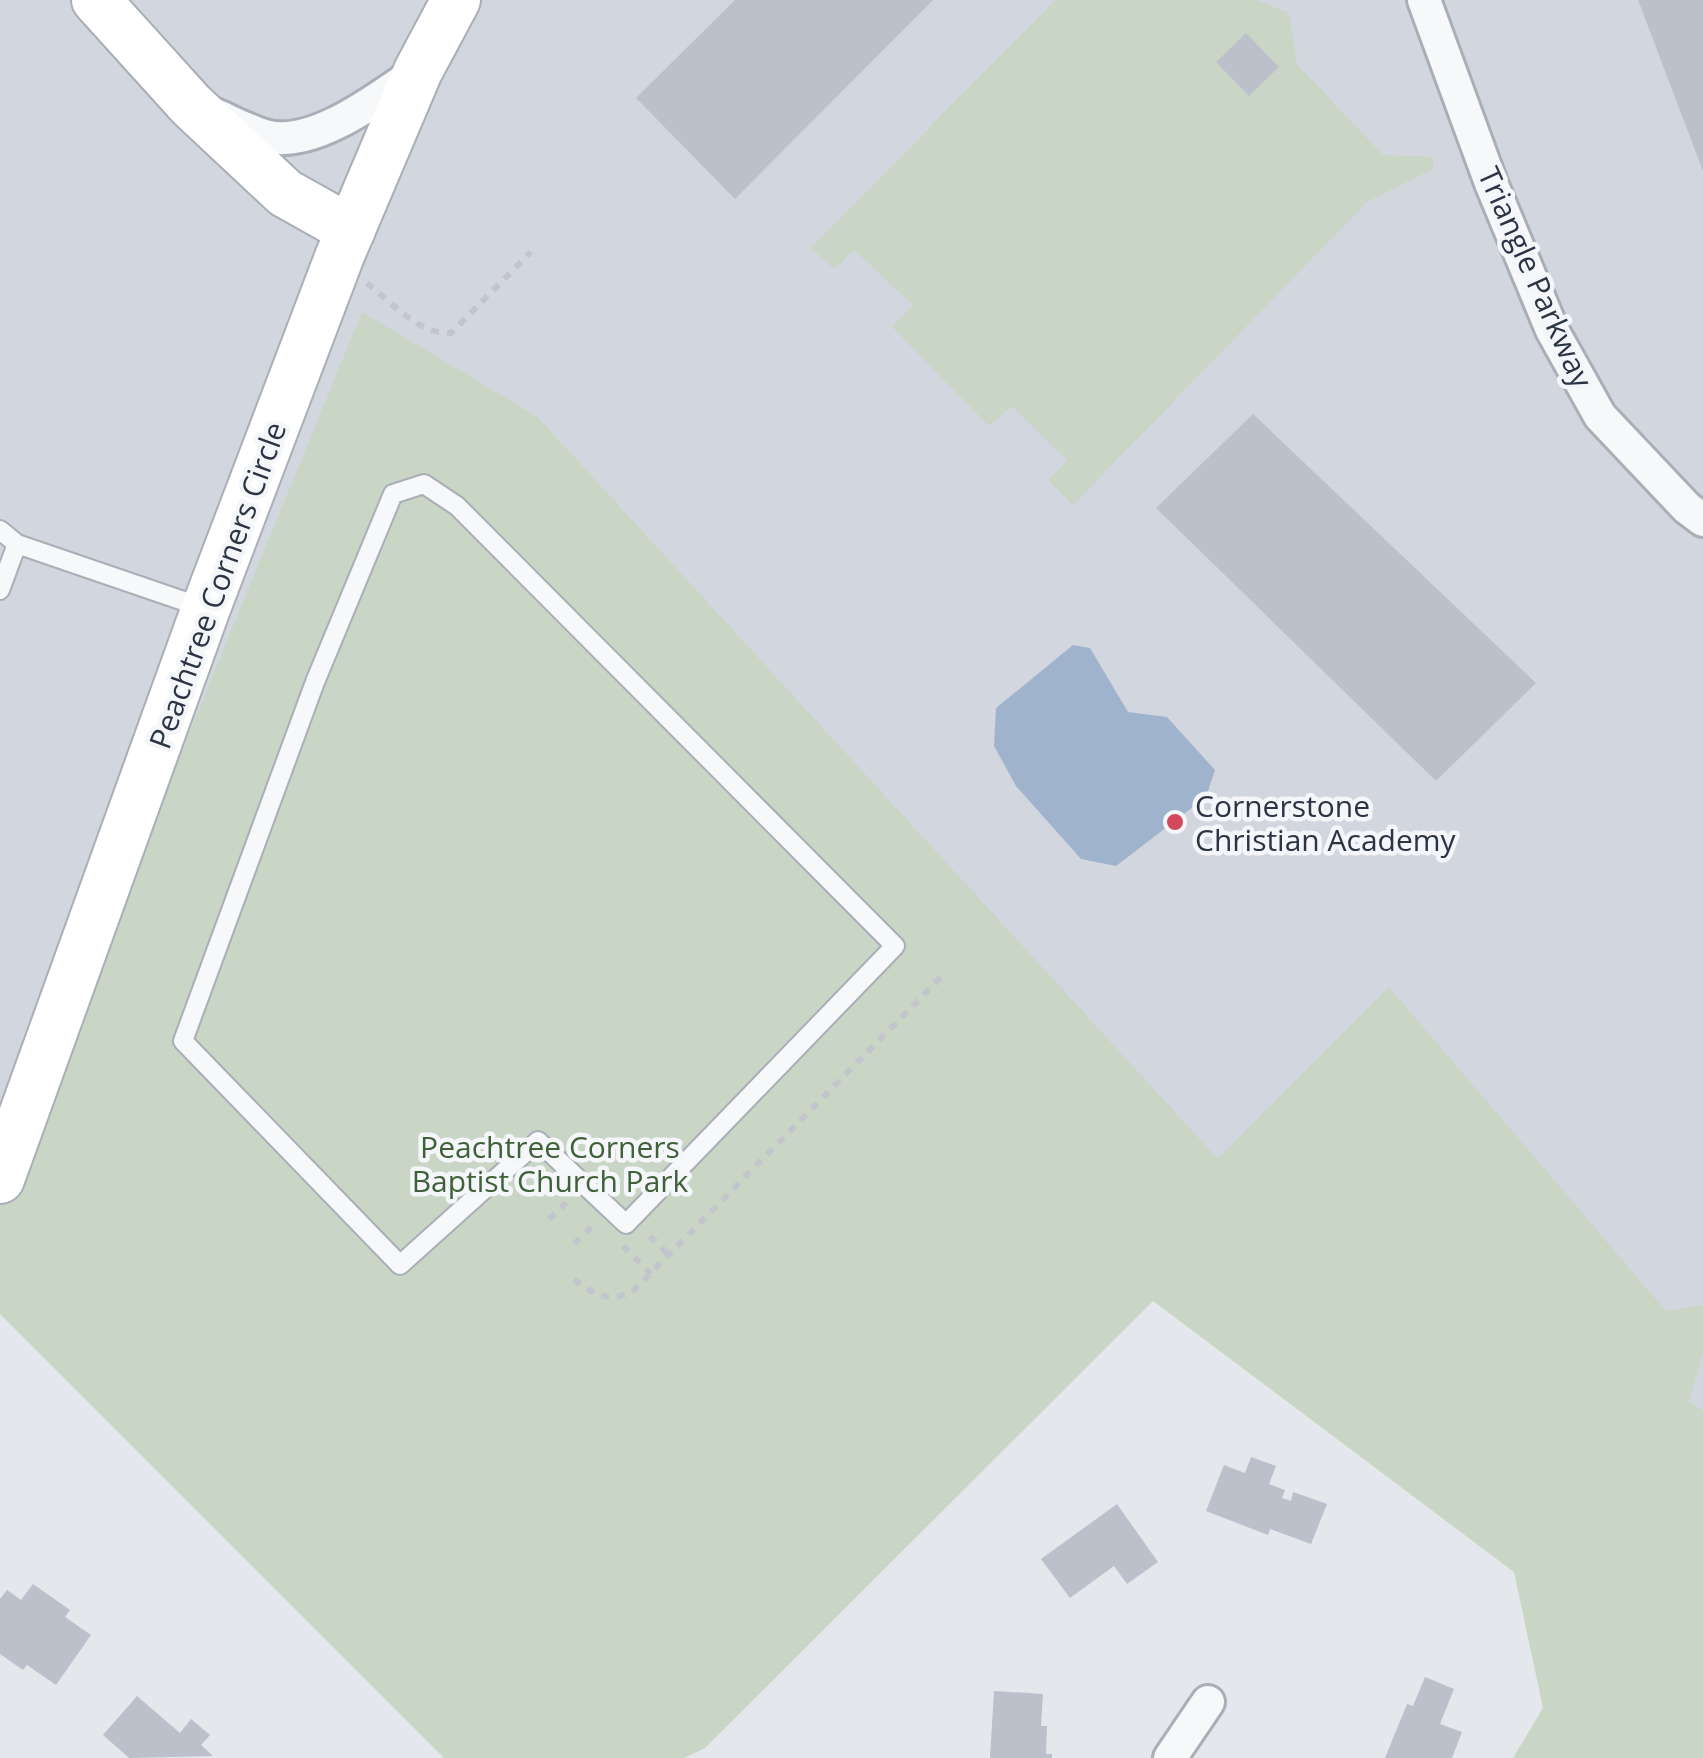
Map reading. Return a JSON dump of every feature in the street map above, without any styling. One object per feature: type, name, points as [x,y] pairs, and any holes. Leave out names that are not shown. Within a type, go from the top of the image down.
[{"type":"street","points":[[96,0],[190,105],[285,192],[350,230]]},
{"type":"street","name":"Peachtree Corners Circle","points":[[0,1179],[206,608],[350,230],[418,71],[456,0]]},
{"type":"street","name":"Triangle Parkway","points":[[1424,0],[1491,183],[1552,330],[1600,416],[1703,520]]},
{"type":"street","points":[[190,105],[269,138],[313,133],[353,115],[418,71]]},
{"type":"street","points":[[1170,1758],[1208,1702]]},
{"type":"lane","points":[[424,484],[457,506],[895,946],[626,1224],[538,1141],[400,1264],[184,1041],[314,682],[393,494],[424,484]]},
{"type":"lane","points":[[0,530],[16,544],[206,608]]},
{"type":"lane","points":[[0,590],[16,544]]},
{"type":"path","points":[[367,283],[423,327],[435,334],[450,332],[530,252]]},
{"type":"path","points":[[574,1280],[605,1299],[620,1298],[634,1290],[946,972]]},
{"type":"path","points":[[549,1219],[573,1196],[564,1187]]},
{"type":"path","points":[[574,1244],[598,1221]]},
{"type":"path","points":[[611,1234],[651,1274]]},
{"type":"shaded area","points":[[0,0],[1703,0],[1703,1758],[1651,1619],[1196,1136],[538,417],[362,313],[0,1193]]},
{"type":"green space","points":[[1055,0],[1256,0],[1289,13],[1297,64],[1383,155],[1433,157],[1433,169],[1367,202],[1073,505],[1048,480],[1068,461],[1012,406],[989,426],[892,327],[913,305],[854,250],[834,269],[811,248]]},
{"type":"green space","name":"Peachtree Corners Baptist Church Park","points":[[362,312],[538,417],[1218,1159],[1389,987],[1666,1311],[1703,1305],[1703,1352],[1689,1402],[1703,1410],[1703,1758],[1513,1758],[1543,1708],[1514,1572],[1153,1301],[705,1748],[684,1758],[444,1758],[0,1314],[0,1193]]},
{"type":"water","points":[[1073,645],[1090,648],[1128,712],[1167,717],[1215,770],[1206,797],[1116,866],[1081,859],[1016,786],[994,746],[996,708]]},
{"type":"building","points":[[735,0],[933,0],[735,199],[636,98]]},
{"type":"building","points":[[1638,0],[1703,0],[1703,171]]},
{"type":"building","points":[[1246,33],[1279,67],[1249,96],[1216,62]]},
{"type":"building","points":[[1253,414],[1536,683],[1436,781],[1156,508]]},
{"type":"building","points":[[1251,1457],[1276,1466],[1269,1484],[1285,1490],[1282,1498],[1291,1501],[1293,1492],[1327,1504],[1311,1544],[1270,1529],[1268,1535],[1206,1511],[1224,1465],[1245,1473]]},
{"type":"building","points":[[1117,1504],[1158,1562],[1127,1584],[1114,1566],[1070,1598],[1041,1559]]},
{"type":"building","points":[[33,1584],[70,1610],[65,1617],[91,1635],[56,1685],[27,1665],[23,1670],[0,1654],[0,1599],[7,1590],[21,1600]]},
{"type":"building","points":[[1425,1677],[1454,1689],[1440,1724],[1462,1732],[1452,1758],[1385,1758],[1407,1704],[1413,1706]]},
{"type":"building","points":[[994,1691],[1043,1694],[1041,1726],[1047,1726],[1046,1754],[1052,1754],[1052,1758],[990,1758]]},
{"type":"building","points":[[137,1696],[180,1733],[191,1719],[210,1735],[201,1745],[213,1756],[129,1758],[103,1735]]},
{"type":"place","name":"Cornerstone Christian Academy","points":[[1175,822]]}]
